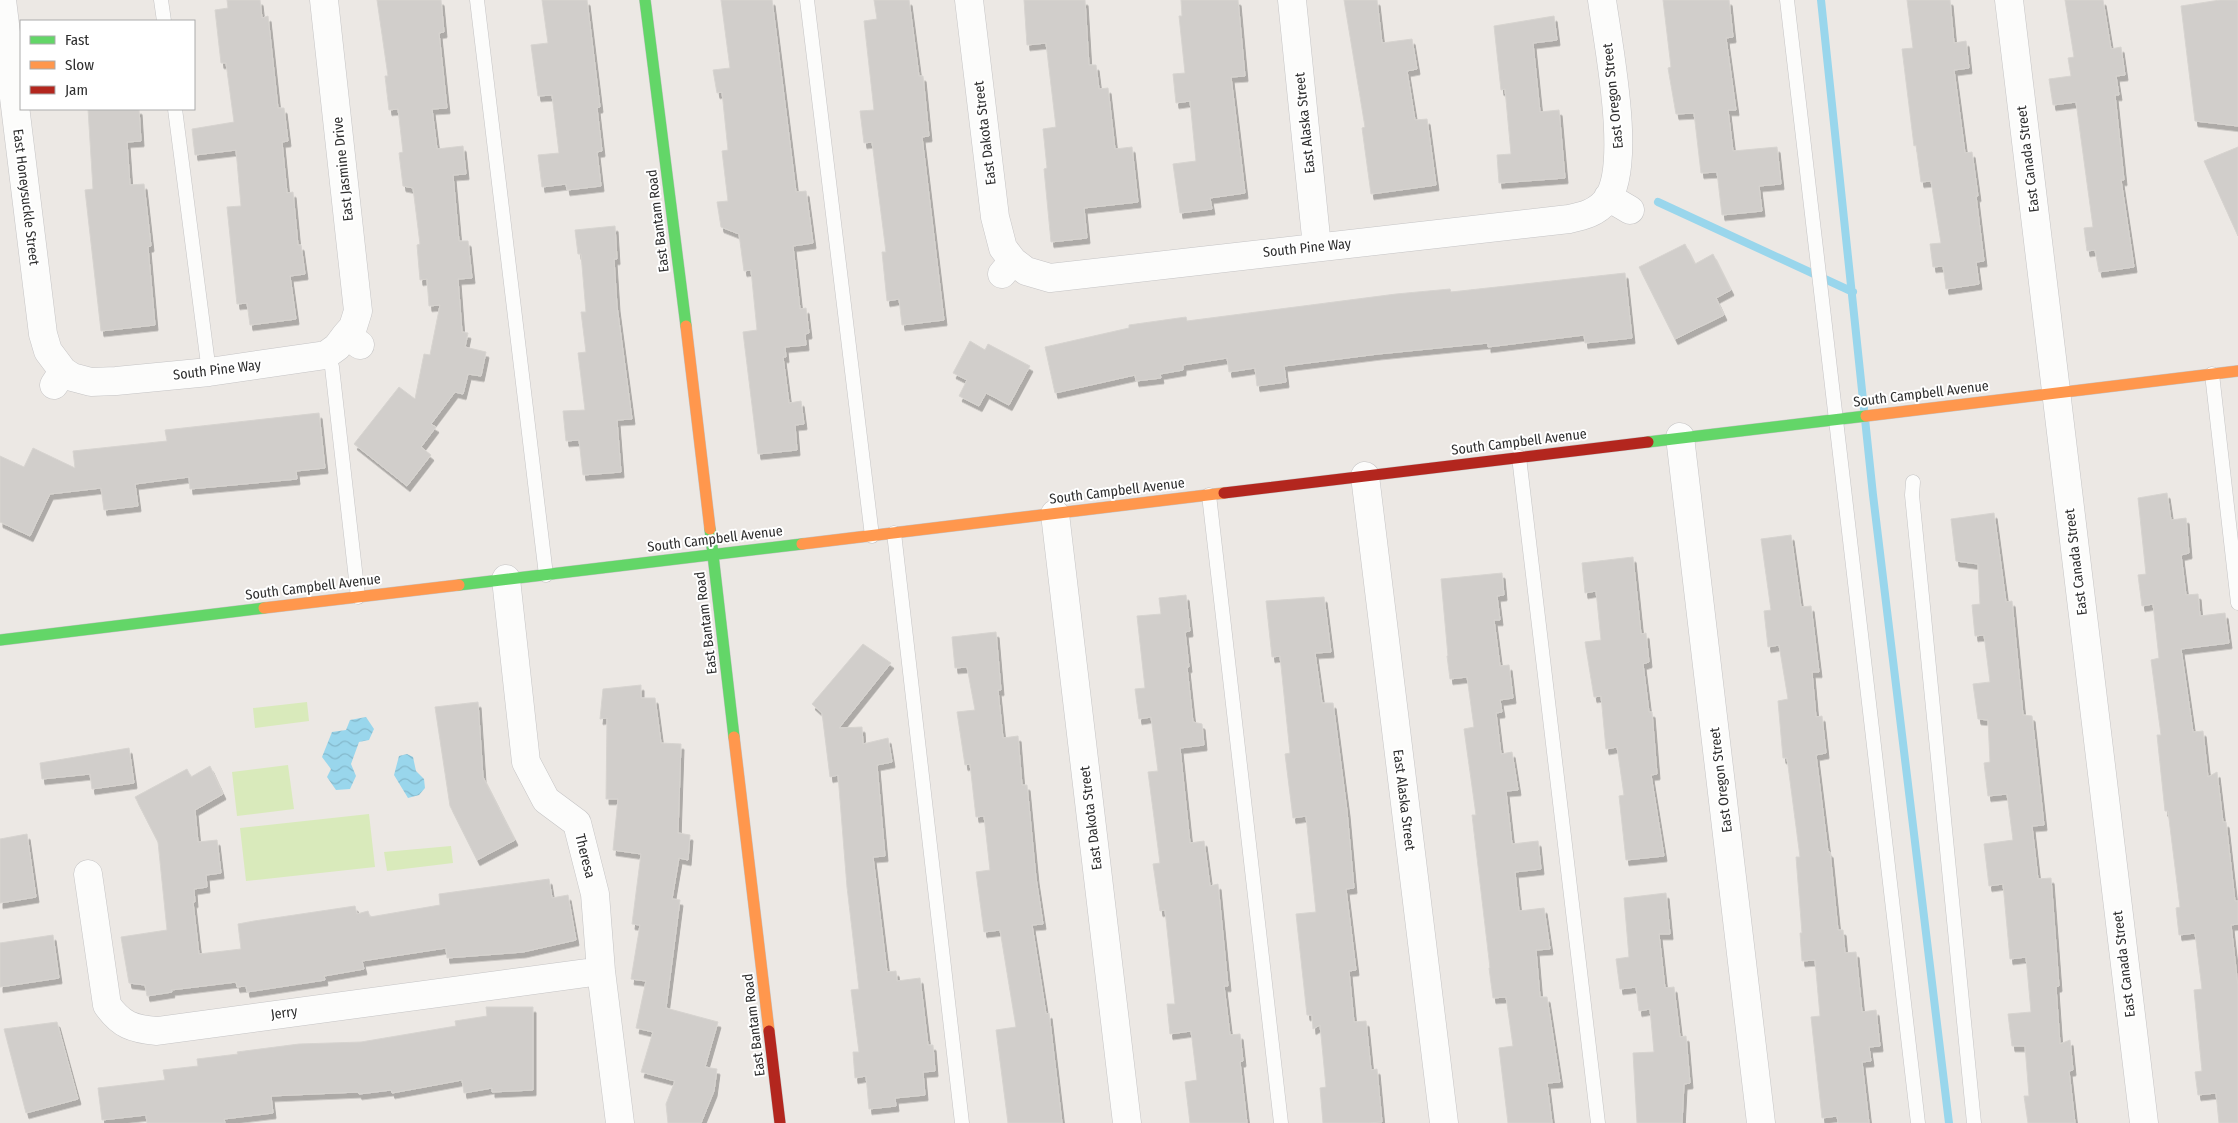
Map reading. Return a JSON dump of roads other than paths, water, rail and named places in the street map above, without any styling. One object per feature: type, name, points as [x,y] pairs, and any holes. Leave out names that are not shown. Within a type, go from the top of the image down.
[{"type":"main road","name":"East Bantam Road","points":[[645,0],[780,1123]]},
{"type":"main road","name":"South Campbell Avenue","points":[[0,640],[2238,371]]},
{"type":"street","name":"East Honeysuckle Street","points":[[2,0],[43,334],[58,378]]},
{"type":"street","name":"East Jasmine Drive","points":[[324,0],[358,311],[353,327],[353,340],[337,347],[326,355]]},
{"type":"street","name":"East Dakota Street","points":[[968,0],[995,217],[1008,267]]},
{"type":"street","name":"East Alaska Street","points":[[1292,0],[1317,247]]},
{"type":"street","name":"East Oregon Street","points":[[1602,0],[1618,128],[1617,199]]},
{"type":"street","name":"East Canada Street","points":[[2009,0],[2144,1123]]},
{"type":"street","name":"South Pine Way","points":[[1008,267],[1026,270],[1050,278],[1568,220],[1596,210],[1617,199]]},
{"type":"street","name":"South Pine Way","points":[[58,378],[72,376],[91,382],[209,372],[326,355]]},
{"type":"street","name":"East Oregon Street","points":[[1680,437],[1761,1123]]},
{"type":"street","name":"East Alaska Street","points":[[1365,476],[1444,1123]]},
{"type":"street","name":"East Dakota Street","points":[[1055,514],[1127,1123]]},
{"type":"street","name":"Theresa","points":[[506,579],[526,762],[546,800],[577,823],[595,894],[601,971],[620,1123]]},
{"type":"street","name":"Jerry","points":[[88,874],[107,1005],[118,1019],[140,1029],[157,1031],[601,971]]},
{"type":"lane","points":[[161,0],[164,20]]},
{"type":"lane","points":[[477,0],[546,574]]},
{"type":"lane","points":[[807,0],[872,536]]},
{"type":"lane","points":[[1787,0],[1843,418],[1918,1123]]},
{"type":"lane","points":[[175,110],[209,372]]},
{"type":"lane","points":[[326,355],[332,367],[358,597]]},
{"type":"lane","points":[[2212,374],[2238,603]]},
{"type":"lane","points":[[1519,457],[1598,1123]]},
{"type":"lane","points":[[1913,482],[1912,494],[1974,1123]]},
{"type":"lane","points":[[1208,495],[1281,1123]]},
{"type":"lane","points":[[894,533],[962,1123]]},
{"type":"water","points":[[366,717],[374,729],[369,740],[359,742],[351,764],[356,776],[350,789],[336,790],[327,777],[331,769],[322,757],[332,732],[346,730],[350,720]]},
{"type":"water","points":[[407,754],[413,757],[416,771],[424,779],[425,788],[419,795],[408,798],[394,775],[399,756]]},
{"type":"waterway","points":[[1821,0],[1873,495],[1949,1123]]},
{"type":"waterway","points":[[1658,202],[1853,292]]}]
